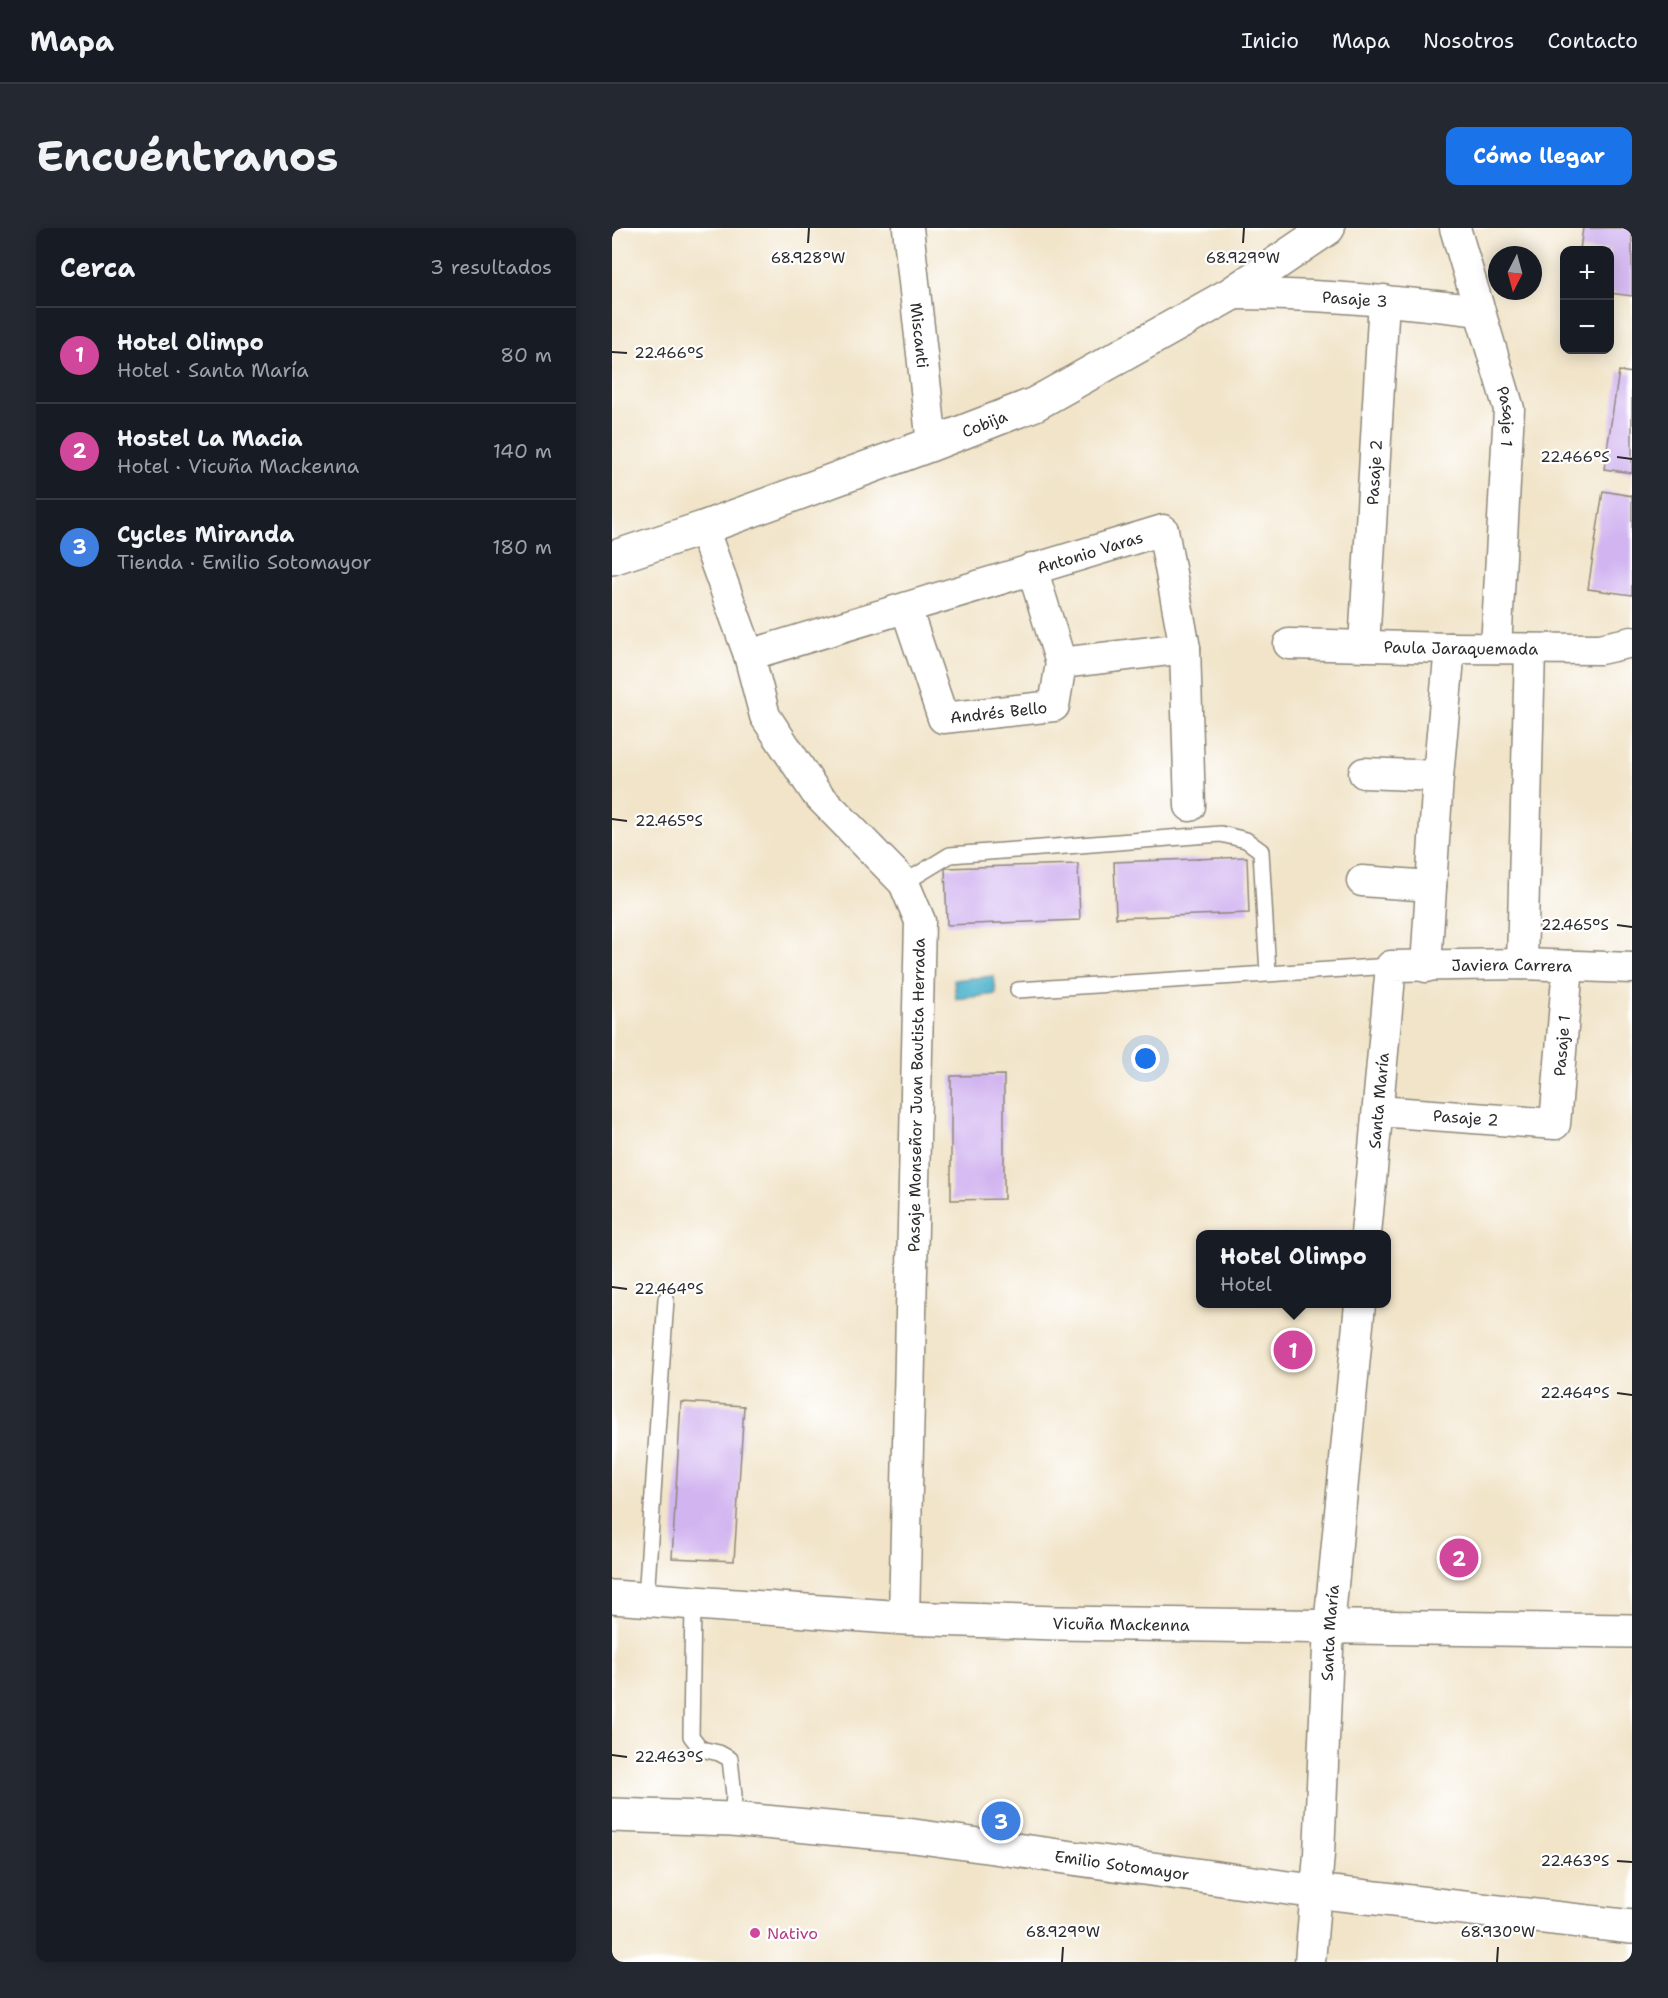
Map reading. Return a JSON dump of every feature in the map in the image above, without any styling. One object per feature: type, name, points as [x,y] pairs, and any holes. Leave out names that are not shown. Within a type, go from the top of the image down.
[{"type":"main road","name":"Cobija","points":[[612,558],[703,528],[1035,404],[1231,294],[1328,228]]},
{"type":"main road","name":"Vicuña Mackenna","points":[[612,1597],[904,1618],[1058,1623],[1632,1631]]},
{"type":"main road","name":"Emilio Sotomayor","points":[[612,1815],[732,1819],[914,1836],[1288,1888],[1632,1927]]},
{"type":"street","name":"Miscanti","points":[[908,228],[932,444]]},
{"type":"street","name":"Pasaje 1","points":[[1455,228],[1509,409],[1496,648]]},
{"type":"street","name":"Pasaje 3","points":[[1231,294],[1296,294],[1384,300],[1480,311]]},
{"type":"street","name":"Pasaje 2","points":[[1364,646],[1384,300]]},
{"type":"street","name":"Pasaje Monseñor Juan Bautista Herrada","points":[[703,528],[749,655],[765,716],[816,793],[904,883],[920,921],[904,1618]]},
{"type":"street","name":"Antonio Varas","points":[[749,655],[1163,530],[1185,648],[1190,806]]},
{"type":"street","name":"Andrés Bello","points":[[906,608],[943,718],[1054,706],[1060,663],[1032,568]]},
{"type":"street","name":"Paula Jaraquemada","points":[[1289,644],[1600,649],[1632,642]]},
{"type":"street","points":[[1060,663],[1185,648]]},
{"type":"street","points":[[1426,967],[1438,776],[1450,648]]},
{"type":"street","points":[[1522,964],[1530,649]]},
{"type":"street","points":[[1364,773],[1438,776]]},
{"type":"street","points":[[1362,881],[1431,886]]},
{"type":"street","name":"Javiera Carrera","points":[[1391,966],[1522,964],[1632,968]]},
{"type":"street","name":"Santa María","points":[[1366,1230],[1391,966]]},
{"type":"street","name":"Pasaje 1","points":[[1555,1124],[1568,966]]},
{"type":"street","name":"Pasaje 2","points":[[1378,1111],[1555,1124]]},
{"type":"street","name":"Santa María","points":[[1310,1962],[1316,1890],[1329,1627],[1360,1308]]},
{"type":"lane","points":[[904,883],[950,855],[1221,834],[1246,840],[1261,851],[1268,974]]},
{"type":"lane","points":[[1018,990],[1391,966]]},
{"type":"lane","points":[[646,1599],[666,1299]]},
{"type":"lane","points":[[693,1603],[691,1736],[701,1749],[719,1753],[730,1759],[734,1795],[732,1819]]},
{"type":"water","points":[[994,976],[996,994],[956,999],[954,980]]},
{"type":"building","points":[[1583,228],[1632,228],[1632,296],[1614,294],[1614,246],[1581,246]]},
{"type":"building","points":[[1619,371],[1632,373],[1632,473],[1604,469]]},
{"type":"building","points":[[1603,491],[1632,496],[1632,595],[1588,589]]},
{"type":"building","points":[[1247,857],[1249,913],[1116,918],[1114,862]]},
{"type":"building","points":[[1078,864],[1080,920],[947,925],[945,868]]},
{"type":"building","points":[[1004,1075],[1004,1199],[951,1200],[951,1076]]},
{"type":"building","points":[[681,1402],[744,1406],[734,1561],[672,1558]]},
{"type":"place","name":"Hotel Olimpo","points":[[1293,1350]]},
{"type":"place","name":"Hostel La Macia","points":[[1459,1558]]},
{"type":"place","name":"Cycles Miranda","points":[[1001,1821]]},
{"type":"place","name":"Nativo","points":[[755,1933]]}]
